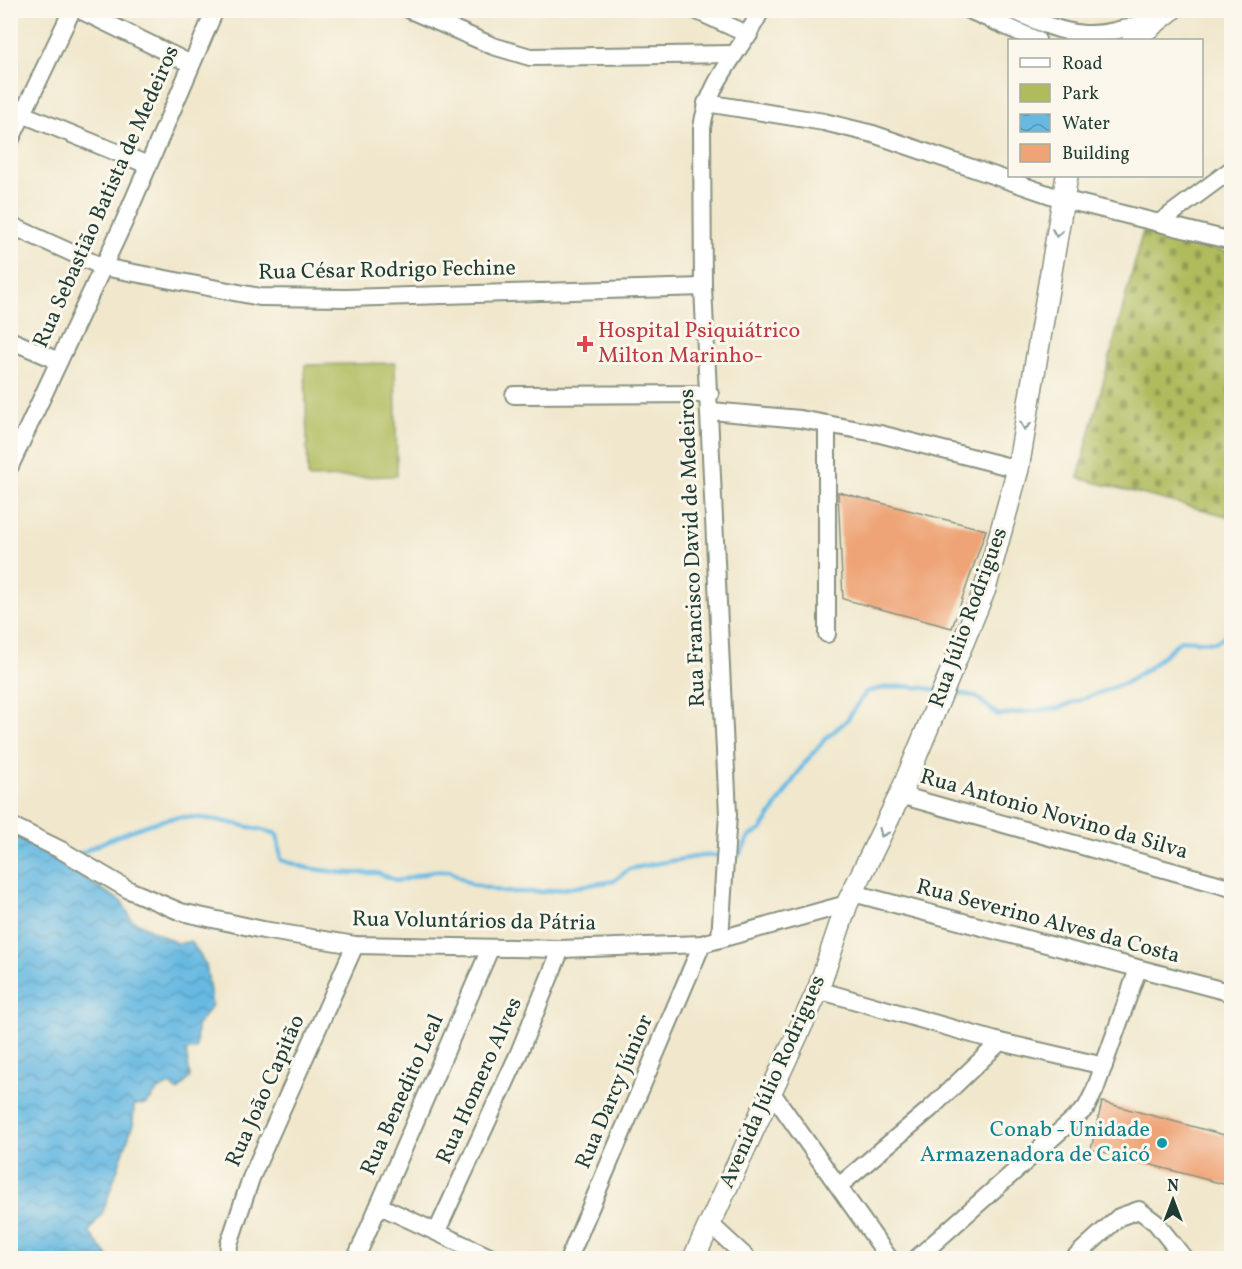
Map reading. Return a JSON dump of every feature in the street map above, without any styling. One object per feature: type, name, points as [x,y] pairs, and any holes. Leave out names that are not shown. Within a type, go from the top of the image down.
[{"type":"main road","points":[[1134,39],[1167,13]]},
{"type":"main road","name":"Rua Júlio Rodrigues","points":[[850,899],[900,795],[985,589],[1018,469],[1067,177]]},
{"type":"main road","name":"Avenida Júlio Rodrigues","points":[[694,1258],[818,990],[850,899]]},
{"type":"street","points":[[10,141],[17,112],[72,10]]},
{"type":"street","points":[[80,10],[191,64]]},
{"type":"street","name":"Rua Sebastião Batista de Medeiros","points":[[11,464],[103,267],[215,10]]},
{"type":"street","points":[[410,10],[503,50],[530,57],[734,54]]},
{"type":"street","points":[[695,10],[749,35]]},
{"type":"street","name":"Rua Francisco David de Medeiros","points":[[720,939],[726,847],[727,784],[711,411],[703,287],[702,128],[706,103],[734,54],[749,35],[761,10]]},
{"type":"street","points":[[969,10],[1035,39]]},
{"type":"street","points":[[1012,10],[1052,28],[1084,35],[1116,32],[1167,13]]},
{"type":"street","points":[[706,103],[824,122],[873,134],[1062,199],[1232,241]]},
{"type":"street","points":[[17,112],[148,165]]},
{"type":"street","points":[[1158,223],[1232,169]]},
{"type":"street","name":"Rua César Rodrigo Fechine","points":[[10,225],[103,267],[260,297],[703,287]]},
{"type":"street","points":[[10,340],[59,361]]},
{"type":"street","points":[[514,395],[710,394]]},
{"type":"street","points":[[711,411],[800,419],[880,434],[1018,469]]},
{"type":"street","points":[[826,424],[827,634]]},
{"type":"street","name":"Rua Antonio Novino da Silva","points":[[900,795],[1232,888]]},
{"type":"street","name":"Rua Voluntários da Pátria","points":[[10,825],[61,850],[129,890],[181,912],[263,930],[355,945],[561,949],[702,944],[850,899]]},
{"type":"street","name":"Rua Severino Alves da Costa","points":[[850,899],[1232,993]]},
{"type":"street","name":"Rua Darcy Júnior","points":[[569,1258],[702,944]]},
{"type":"street","name":"Rua João Capitão","points":[[228,1258],[229,1244],[251,1178],[355,945]]},
{"type":"street","name":"Rua Benedito Leal","points":[[356,1258],[490,949]]},
{"type":"street","name":"Rua Homero Alves","points":[[437,1231],[518,1055],[561,949]]},
{"type":"street","points":[[917,1258],[1086,1108],[1104,1066],[1138,969]]},
{"type":"street","points":[[818,990],[1000,1042],[1104,1066]]},
{"type":"street","points":[[839,1186],[930,1109],[1000,1042]]},
{"type":"street","points":[[770,1090],[889,1258]]},
{"type":"street","points":[[380,1206],[492,1258]]},
{"type":"street","points":[[1074,1258],[1119,1217],[1139,1210],[1146,1213],[1184,1258]]},
{"type":"street","points":[[710,1224],[747,1258]]},
{"type":"green space","points":[[1143,231],[1231,253],[1231,517],[1078,478]]},
{"type":"green space","points":[[395,363],[397,476],[308,478],[305,365]]},
{"type":"water","points":[[10,831],[122,902],[132,920],[178,944],[191,941],[206,965],[212,1005],[197,1026],[196,1049],[186,1051],[190,1077],[178,1091],[170,1085],[158,1090],[147,1104],[134,1105],[133,1124],[103,1212],[89,1232],[109,1258],[11,1258]]},
{"type":"building","points":[[838,492],[986,530],[952,628],[843,599]]},
{"type":"building","name":"Conab - Unidade Armazenadora de Caicó","points":[[1102,1102],[1232,1137],[1231,1186],[1091,1149]]},
{"type":"waterway","points":[[948,692],[975,696],[998,715],[1059,708],[1125,683],[1149,668],[1181,640],[1216,642],[1232,630]]},
{"type":"waterway","points":[[78,855],[144,826],[171,818],[192,817],[230,822],[277,834],[281,860],[307,868],[343,873],[377,873],[398,881],[434,871],[449,871],[471,884],[504,892],[542,892],[614,881],[629,869],[701,856],[739,855],[750,836],[761,830],[803,765],[825,739],[847,720],[866,692],[901,686],[937,690]]},
{"type":"place","name":"Hospital Psiquiátrico Milton Marinho-","points":[[585,344]]},
{"type":"place","name":"Conab - Unidade Armazenadora de Caicó","points":[[1162,1143]]}]
